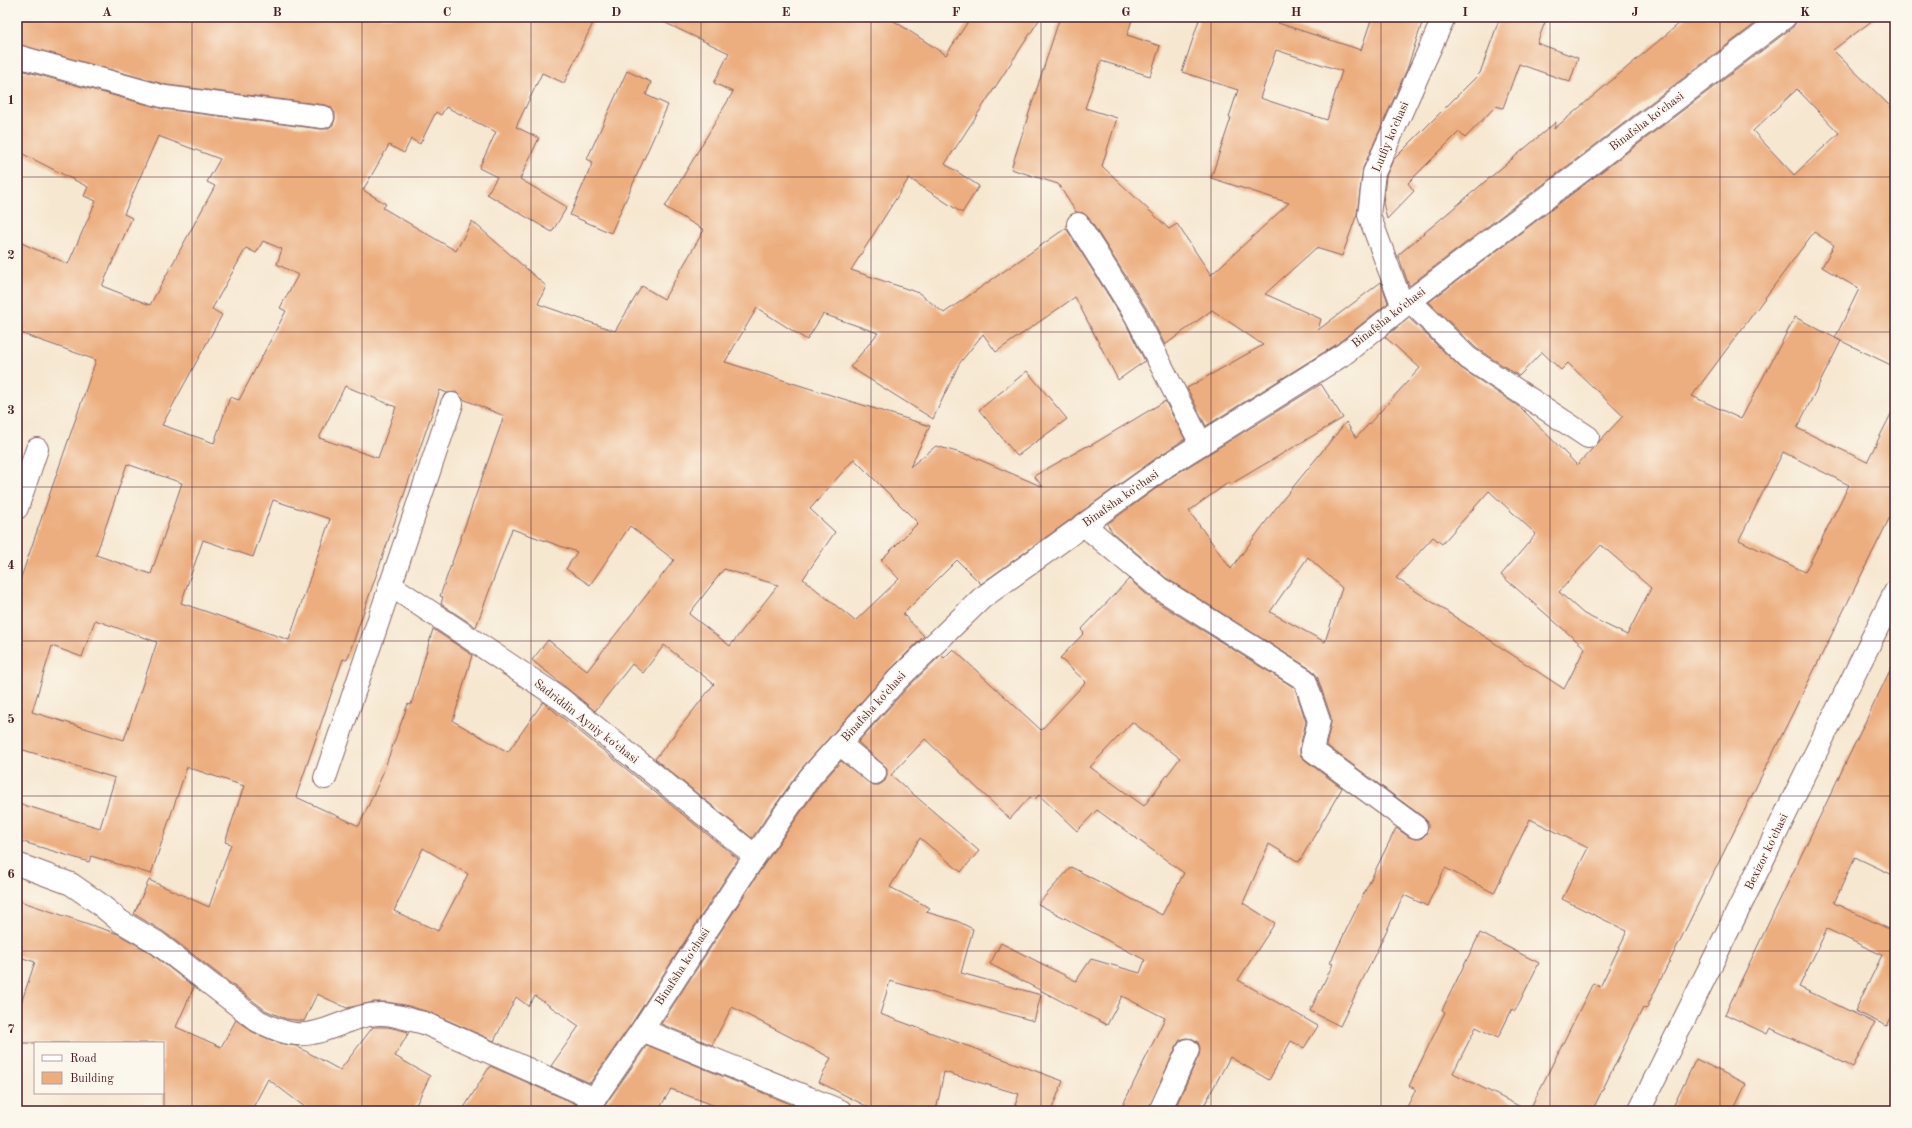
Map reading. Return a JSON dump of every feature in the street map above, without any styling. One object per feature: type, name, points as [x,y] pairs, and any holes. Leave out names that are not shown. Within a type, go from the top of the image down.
[{"type":"street","name":"Lutfiy koʻchasi","points":[[1407,304],[1369,215],[1374,173],[1444,17]]},
{"type":"street","name":"Binafsha koʻchasi","points":[[591,1105],[642,1030],[755,856],[810,777],[898,679],[982,598],[1166,466],[1344,354],[1407,304],[1785,17]]},
{"type":"street","points":[[17,56],[165,97],[323,117]]},
{"type":"street","points":[[1078,224],[1136,316],[1201,444]]},
{"type":"street","points":[[1407,304],[1468,358],[1588,437]]},
{"type":"street","points":[[325,778],[452,404]]},
{"type":"street","points":[[17,508],[37,449]]},
{"type":"street","points":[[1084,525],[1159,588],[1305,680],[1319,721],[1312,750],[1416,827]]},
{"type":"street","name":"Sadriddin Ayniy koʻchasi","points":[[390,585],[561,699],[755,856]]},
{"type":"street","name":"Bexizor koʻchasi","points":[[1638,1111],[1895,592]]},
{"type":"street","points":[[840,744],[875,773]]},
{"type":"street","points":[[17,864],[71,884],[97,902],[120,921],[168,952],[258,1021],[272,1028],[301,1035],[316,1034],[364,1016],[380,1014],[424,1023],[591,1105]]},
{"type":"street","points":[[642,1030],[841,1111]]},
{"type":"street","points":[[1160,1111],[1188,1050]]},
{"type":"building","points":[[17,17],[596,17],[564,83],[542,73],[516,127],[539,138],[520,179],[567,207],[552,232],[487,194],[497,177],[479,168],[496,132],[446,107],[441,115],[436,112],[420,144],[411,139],[404,153],[389,145],[363,190],[386,204],[383,208],[456,251],[472,221],[546,286],[538,304],[615,331],[642,286],[664,299],[704,230],[665,207],[733,92],[714,83],[729,53],[653,17],[888,17],[946,55],[971,17],[1041,17],[945,164],[979,186],[962,213],[909,178],[851,270],[919,293],[944,313],[1066,228],[1125,322],[1145,361],[1118,380],[1075,297],[996,352],[983,334],[959,364],[933,419],[850,367],[878,333],[823,314],[807,340],[757,308],[725,362],[930,426],[910,467],[936,446],[971,456],[1043,487],[1034,476],[1089,445],[1090,446],[1165,401],[1185,439],[1159,456],[981,584],[957,560],[903,614],[924,636],[889,671],[801,769],[752,838],[655,759],[714,684],[664,645],[643,673],[632,664],[595,711],[532,660],[548,640],[587,671],[674,560],[630,526],[590,585],[566,569],[577,552],[512,529],[476,627],[441,604],[443,597],[440,596],[504,416],[463,399],[456,392],[447,393],[440,390],[347,660],[343,659],[296,797],[359,826],[381,778],[408,704],[411,705],[433,629],[472,655],[453,721],[508,752],[543,702],[738,859],[632,1023],[590,1083],[551,1066],[579,1026],[535,996],[528,1006],[516,997],[494,1041],[429,1012],[405,1005],[374,1002],[347,1008],[317,994],[304,1021],[286,1019],[265,1010],[164,932],[134,914],[149,880],[209,907],[231,844],[225,842],[244,786],[187,767],[151,874],[91,856],[89,862],[17,840],[17,803],[100,828],[115,778],[17,748],[17,589],[96,360],[17,332],[17,241],[68,264],[96,201],[84,196],[88,187],[17,151],[17,69],[163,109],[321,129],[327,129],[333,125],[335,113],[331,107],[325,105],[167,85],[17,44]],"holes":[[[158,136],[220,159],[207,182],[215,186],[150,305],[102,286],[132,218],[124,214]],[[263,241],[282,249],[277,264],[298,275],[280,308],[286,311],[239,400],[230,397],[214,443],[162,425],[222,315],[212,309],[246,248],[256,253]],[[345,386],[396,407],[378,458],[319,438]],[[854,459],[918,523],[881,560],[899,579],[855,621],[803,579],[835,532],[810,509]],[[127,464],[182,483],[151,574],[96,555]],[[273,500],[330,519],[289,640],[181,603],[203,540],[253,557]],[[724,569],[778,585],[730,646],[689,614]],[[95,620],[157,642],[124,740],[32,712],[52,646],[82,657]],[[423,848],[468,874],[438,931],[394,911]]]},
{"type":"building","points":[[1060,17],[1133,17],[1127,35],[1160,46],[1150,76],[1101,61],[1085,108],[1117,118],[1102,166],[1169,229],[1177,224],[1211,275],[1289,203],[1211,178],[1231,118],[1229,117],[1238,90],[1182,72],[1200,17],[1280,17],[1278,23],[1361,50],[1372,17],[1424,17],[1407,69],[1363,168],[1357,214],[1342,256],[1316,248],[1265,294],[1321,319],[1318,330],[1381,282],[1388,303],[1337,344],[1206,426],[1187,388],[1263,345],[1212,310],[1165,345],[1147,309],[1088,217],[1083,213],[1076,212],[1058,184],[1011,169]],"holes":[[[1276,50],[1342,71],[1327,120],[1260,98]]]},
{"type":"building","points":[[1500,17],[1547,17],[1537,43],[1578,58],[1570,82],[1519,64],[1503,108],[1496,106],[1465,138],[1459,132],[1408,183],[1414,191],[1387,219],[1383,203],[1386,176],[1393,160],[1480,73]]},
{"type":"building","points":[[1687,17],[1764,17],[1409,286],[1398,255],[1556,122],[1554,129]]},
{"type":"building","points":[[1797,17],[1877,17],[1833,50],[1895,111],[1895,367],[1841,341],[1797,428],[1867,462],[1895,406],[1895,507],[1646,1009],[1643,1008],[1592,1111],[1529,1111],[1593,983],[1600,987],[1627,931],[1562,899],[1588,848],[1530,819],[1494,893],[1445,868],[1427,906],[1404,895],[1340,1026],[1310,1011],[1333,964],[1330,963],[1396,828],[1409,837],[1421,839],[1426,834],[1428,822],[1326,745],[1331,724],[1331,717],[1317,676],[1312,670],[1166,578],[1113,533],[1107,524],[1173,476],[1321,384],[1343,418],[1231,484],[1229,482],[1189,511],[1231,569],[1276,508],[1346,422],[1356,438],[1420,368],[1385,337],[1409,318],[1461,368],[1521,408],[1577,465],[1623,416],[1568,363],[1561,370],[1542,352],[1519,376],[1476,348],[1429,302],[1793,27]],"holes":[[[1797,89],[1839,133],[1794,175],[1753,131]],[[1814,232],[1834,245],[1822,267],[1859,289],[1835,338],[1795,317],[1741,419],[1692,396]],[[1783,452],[1849,485],[1805,572],[1739,540]],[[1489,491],[1536,534],[1501,575],[1585,648],[1564,689],[1396,578],[1433,537],[1442,544]],[[1601,545],[1651,588],[1627,635],[1584,614],[1559,592]],[[1308,557],[1342,588],[1325,642],[1270,612]]]},
{"type":"building","points":[[627,71],[651,82],[646,95],[668,105],[611,233],[570,215],[593,162],[587,159]]},
{"type":"building","points":[[1027,371],[1067,419],[1017,456],[979,410]]},
{"type":"building","points":[[1129,579],[1152,599],[1295,688],[1306,722],[1300,747],[1300,755],[1342,788],[1299,862],[1269,844],[1243,903],[1275,923],[1238,980],[1318,1026],[1304,1048],[1291,1041],[1269,1080],[1230,1057],[1201,1111],[1174,1111],[1199,1055],[1200,1048],[1198,1042],[1193,1039],[1186,1038],[1180,1040],[1148,1111],[1120,1111],[1165,1018],[1122,996],[1107,1025],[990,964],[1001,943],[1076,981],[1091,959],[1140,973],[1145,960],[1038,904],[1071,867],[1162,915],[1184,873],[1097,810],[1077,831],[1039,795],[1034,800],[1030,797],[1010,819],[925,739],[891,775],[979,851],[961,872],[920,838],[890,887],[930,908],[926,912],[957,921],[973,929],[961,973],[1041,995],[1034,1021],[890,981],[880,1014],[1063,1081],[1051,1111],[1013,1111],[1019,1094],[944,1072],[936,1111],[876,1111],[819,1082],[831,1058],[732,1007],[712,1045],[661,1024],[765,863],[820,785],[841,761],[873,785],[879,785],[885,781],[887,768],[858,742],[907,688],[941,655],[944,658],[953,649],[1041,730],[1086,682],[1060,658],[1084,633],[1081,630]],"holes":[[[1132,722],[1180,758],[1144,806],[1090,767]]]},
{"type":"building","points":[[1895,660],[1895,876],[1855,857],[1834,903],[1893,931],[1895,928],[1895,1010],[1887,1026],[1855,1011],[1882,955],[1827,929],[1799,987],[1875,1023],[1853,1067],[1770,1028],[1767,1034],[1725,1014]]},
{"type":"building","points":[[17,900],[118,934],[149,952],[194,987],[176,1027],[221,1047],[236,1020],[253,1032],[278,1043],[296,1046],[340,1070],[373,1027],[388,1027],[409,1032],[395,1056],[430,1076],[413,1111],[310,1111],[268,1079],[251,1111],[163,1111],[164,1042],[17,1043],[17,1015],[35,962],[17,956]]},
{"type":"building","points":[[1480,933],[1539,963],[1515,1011],[1512,1009],[1498,1038],[1476,1027],[1453,1073],[1529,1111],[1405,1111],[1416,1089],[1409,1086],[1445,1012],[1442,1010]]},
{"type":"building","points":[[647,1045],[807,1111],[728,1111],[671,1089],[658,1111],[601,1111]]},
{"type":"building","points":[[1696,1059],[1746,1084],[1733,1111],[1671,1111]]},
{"type":"building","points":[[490,1066],[576,1104],[574,1111],[462,1111]]}]
